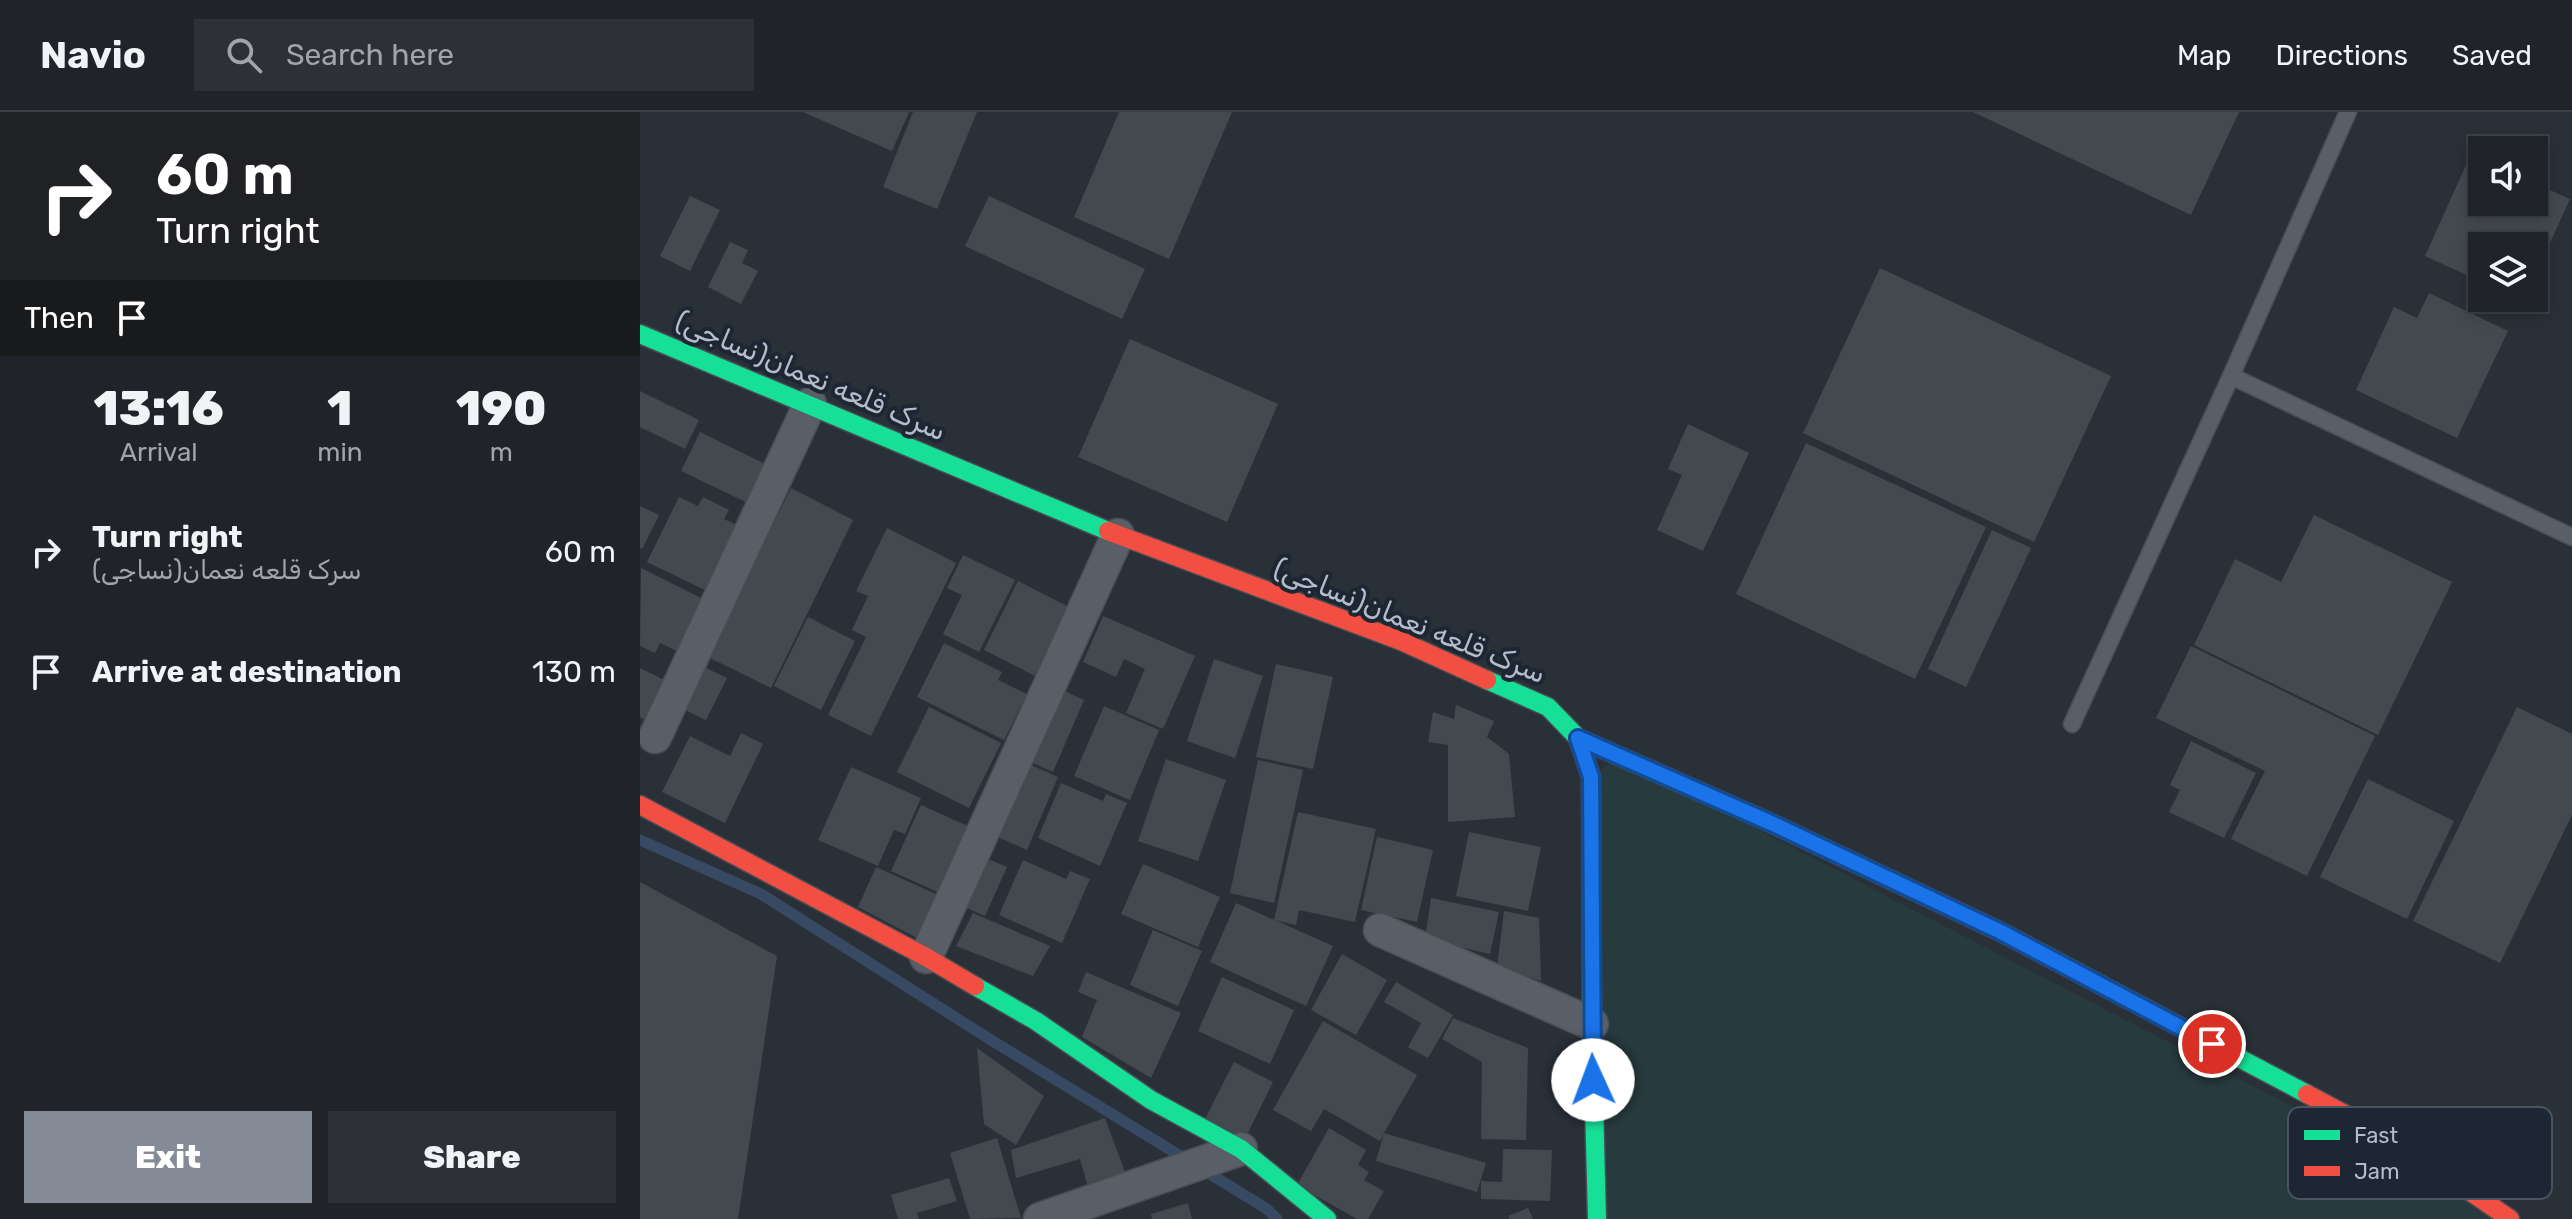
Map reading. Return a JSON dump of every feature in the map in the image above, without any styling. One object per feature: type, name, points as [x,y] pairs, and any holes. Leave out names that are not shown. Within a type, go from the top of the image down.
[{"type":"street","name":"سرک قلعه نعمان(نساجی)","points":[[640,334],[1118,535],[1401,641],[1548,707],[1578,738],[1771,823],[2001,932],[2331,1107]]},
{"type":"street","points":[[655,737],[810,404]]},
{"type":"street","points":[[926,957],[1118,535]]},
{"type":"street","points":[[1578,738],[1591,777],[1597,1219]]},
{"type":"street","points":[[640,805],[926,957],[1036,1021],[1151,1100],[1241,1149],[1327,1219]]},
{"type":"street","points":[[1380,930],[1592,1024]]},
{"type":"street","points":[[1040,1219],[1241,1149]]},
{"type":"street","name":"سرک قلعه نعمان(نساجی)","points":[[2481,1199],[2510,1219]]},
{"type":"lane","points":[[2072,724],[2348,112]]},
{"type":"lane","points":[[2231,376],[2572,537]]},
{"type":"green space","points":[[1618,757],[2294,1107],[2288,1107],[2288,1199],[2471,1199],[2510,1219],[1597,1219],[1591,777]]},
{"type":"building","points":[[803,112],[909,112],[892,151]]},
{"type":"building","points":[[913,112],[977,112],[937,209],[883,187]]},
{"type":"building","points":[[1119,112],[1232,112],[1169,259],[1074,217]]},
{"type":"building","points":[[1973,112],[2239,112],[2191,215]]},
{"type":"building","points":[[2468,161],[2468,216],[2548,216],[2548,189],[2570,199],[2548,247],[2548,232],[2468,232],[2468,276],[2425,256]]},
{"type":"building","points":[[690,196],[720,210],[690,271],[660,256]]},
{"type":"building","points":[[989,196],[1145,269],[1122,319],[965,246]]},
{"type":"building","points":[[730,242],[748,250],[742,263],[758,271],[741,304],[708,287]]},
{"type":"building","points":[[1880,268],[2111,376],[2034,542],[1803,433]]},
{"type":"building","points":[[2429,293],[2508,331],[2457,438],[2356,390],[2394,307],[2417,318]]},
{"type":"building","points":[[1130,339],[1278,404],[1227,522],[1078,457]]},
{"type":"building","points":[[640,391],[699,420],[685,449],[640,427]]},
{"type":"building","points":[[1688,424],[1749,453],[1703,551],[1657,530],[1682,475],[1668,469]]},
{"type":"building","points":[[700,432],[773,468],[754,506],[681,471]]},
{"type":"building","points":[[1806,443],[1986,527],[1915,679],[1736,594]]},
{"type":"building","points":[[791,488],[853,520],[771,688],[708,657]]},
{"type":"building","points":[[679,497],[698,506],[703,497],[729,510],[724,519],[741,527],[709,592],[647,562]]},
{"type":"building","points":[[640,506],[659,515],[642,549],[640,548]]},
{"type":"building","points":[[2314,515],[2452,582],[2378,735],[2194,645],[2235,559],[2281,582]]},
{"type":"building","points":[[887,528],[956,563],[871,736],[828,715],[866,637],[852,630],[868,596],[856,591]]},
{"type":"building","points":[[1992,530],[2031,548],[1966,687],[1928,669]]},
{"type":"building","points":[[963,555],[1015,580],[979,652],[943,634],[962,595],[947,588]]},
{"type":"building","points":[[641,568],[709,602],[683,654],[660,643],[655,653],[640,646]]},
{"type":"building","points":[[1018,581],[1071,608],[1037,677],[984,650]]},
{"type":"building","points":[[1103,616],[1195,656],[1163,729],[1126,713],[1145,669],[1124,659],[1116,677],[1083,662]]},
{"type":"building","points":[[808,617],[855,641],[821,710],[774,686]]},
{"type":"building","points":[[944,643],[1002,672],[998,680],[1027,694],[1004,740],[917,697]]},
{"type":"building","points":[[2191,646],[2375,736],[2307,876],[2231,839],[2265,771],[2156,718]]},
{"type":"building","points":[[1214,659],[1263,676],[1235,758],[1187,741]]},
{"type":"building","points":[[1276,664],[1333,677],[1313,769],[1256,757]]},
{"type":"building","points":[[640,668],[672,684],[652,724],[640,717]]},
{"type":"building","points":[[706,668],[727,678],[706,720],[685,710]]},
{"type":"building","points":[[1056,687],[1084,700],[1053,772],[1026,760]]},
{"type":"building","points":[[1456,705],[1494,721],[1487,737],[1509,754],[1515,817],[1448,822],[1448,745],[1428,742],[1433,712],[1454,719]]},
{"type":"building","points":[[1104,706],[1159,730],[1130,800],[1074,776]]},
{"type":"building","points":[[929,707],[1001,743],[969,808],[897,772]]},
{"type":"building","points":[[2517,707],[2572,734],[2572,815],[2500,963],[2413,921]]},
{"type":"building","points":[[741,733],[763,744],[725,823],[662,792],[690,736],[730,756]]},
{"type":"building","points":[[2191,741],[2256,773],[2224,838],[2169,812],[2180,790],[2170,785]]},
{"type":"building","points":[[1166,759],[1226,780],[1198,861],[1138,841]]},
{"type":"building","points":[[1258,760],[1303,770],[1274,903],[1230,893]]},
{"type":"building","points":[[1024,762],[1058,777],[1027,850],[993,835]]},
{"type":"building","points":[[851,767],[921,798],[905,834],[894,830],[878,866],[818,840]]},
{"type":"building","points":[[2368,779],[2454,821],[2407,919],[2320,877]]},
{"type":"building","points":[[1061,783],[1103,801],[1106,794],[1127,803],[1100,866],[1038,838]]},
{"type":"building","points":[[921,805],[970,827],[940,893],[891,871]]},
{"type":"building","points":[[1298,812],[1376,829],[1355,922],[1299,910],[1296,925],[1274,920]]},
{"type":"building","points":[[1469,832],[1541,847],[1528,911],[1456,896]]},
{"type":"building","points":[[1377,837],[1433,850],[1417,922],[1361,910]]},
{"type":"building","points":[[981,856],[1007,867],[985,916],[960,905]]},
{"type":"building","points":[[1023,860],[1066,879],[1070,871],[1090,879],[1062,943],[999,915]]},
{"type":"building","points":[[1143,864],[1220,897],[1198,947],[1121,914]]},
{"type":"building","points":[[876,867],[938,895],[917,938],[858,907]]},
{"type":"building","points":[[640,882],[777,956],[738,1219],[640,1219]]},
{"type":"building","points":[[1431,898],[1499,912],[1490,954],[1425,939]]},
{"type":"building","points":[[1236,903],[1333,946],[1306,1006],[1210,962]]},
{"type":"building","points":[[1504,911],[1539,918],[1541,981],[1497,967]]},
{"type":"building","points":[[973,913],[1050,946],[1033,976],[956,946]]},
{"type":"building","points":[[1153,930],[1202,951],[1178,1006],[1130,985]]},
{"type":"building","points":[[1342,954],[1387,980],[1356,1035],[1311,1010]]},
{"type":"building","points":[[1086,972],[1181,1013],[1151,1078],[1082,1037],[1097,1000],[1078,992]]},
{"type":"building","points":[[1222,977],[1294,1010],[1270,1064],[1198,1031]]},
{"type":"building","points":[[1396,982],[1453,1015],[1428,1058],[1408,1047],[1421,1023],[1384,1002]]},
{"type":"building","points":[[1453,1018],[1528,1048],[1526,1140],[1481,1139],[1482,1062],[1442,1039]]},
{"type":"building","points":[[1323,1021],[1417,1075],[1380,1141],[1324,1109],[1311,1131],[1273,1110]]},
{"type":"building","points":[[977,1048],[1044,1096],[1016,1145],[984,1124]]},
{"type":"building","points":[[1234,1062],[1273,1082],[1244,1141],[1204,1121]]},
{"type":"building","points":[[1105,1118],[1125,1172],[1087,1184],[1080,1159],[1016,1178],[1011,1150]]},
{"type":"building","points":[[1329,1128],[1366,1150],[1358,1165],[1369,1172],[1364,1180],[1384,1191],[1368,1219],[1357,1219],[1297,1185]]},
{"type":"building","points":[[1384,1133],[1486,1163],[1477,1192],[1376,1161]]},
{"type":"building","points":[[997,1138],[1021,1218],[970,1219],[950,1153]]},
{"type":"building","points":[[1503,1149],[1552,1150],[1550,1201],[1481,1199],[1481,1181],[1502,1182]]},
{"type":"building","points":[[949,1178],[957,1201],[917,1213],[919,1219],[898,1219],[891,1195]]},
{"type":"building","points":[[1188,1203],[1192,1219],[1152,1219],[1151,1214]]},
{"type":"building","points":[[1528,1208],[1533,1219],[1510,1219],[1508,1216]]},
{"type":"waterway","points":[[640,840],[761,894],[1187,1160]]},
{"type":"waterway","points":[[1202,1169],[1267,1209],[1277,1219]]},
{"type":"traffic: fast","points":[[640,334],[1108,531]]},
{"type":"traffic: fast","points":[[1487,680],[1548,707],[1578,738],[1771,823],[2001,932],[2307,1094]]},
{"type":"traffic: fast","points":[[1578,738],[1591,777],[1597,1219]]},
{"type":"traffic: fast","points":[[975,986],[1036,1021],[1151,1100],[1241,1149],[1327,1219]]},
{"type":"traffic: jam","points":[[1108,531],[1401,641],[1487,680]]},
{"type":"traffic: jam","points":[[640,805],[975,986]]},
{"type":"traffic: jam","points":[[2307,1094],[2331,1107]]},
{"type":"traffic: jam","points":[[2481,1199],[2510,1219]]},
{"type":"route","points":[[1593,1080],[1591,777],[1578,738],[1771,823],[2001,932],[2212,1044]]}]
